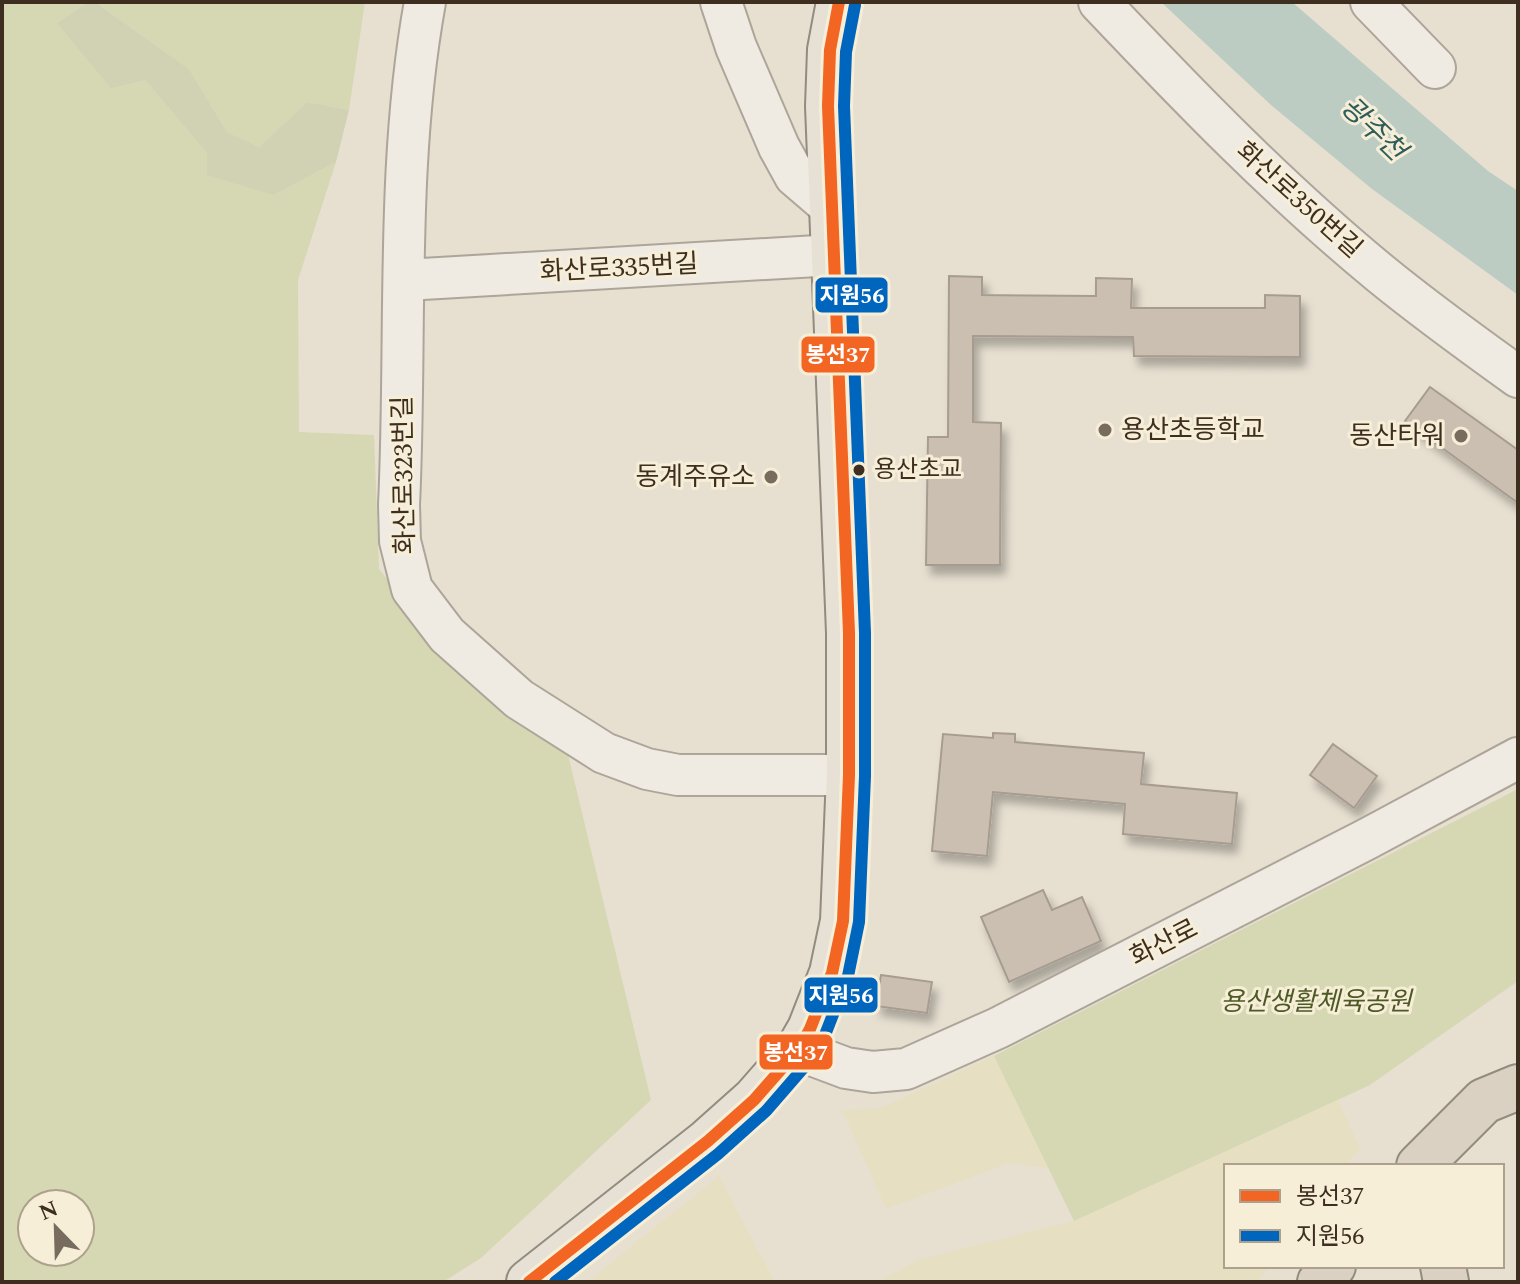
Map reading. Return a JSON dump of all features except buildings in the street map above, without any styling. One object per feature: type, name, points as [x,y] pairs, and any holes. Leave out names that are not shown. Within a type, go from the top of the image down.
[{"type":"highway","points":[[1421,1164],[1484,1101],[1518,1087]]},
{"type":"highway","points":[[1458,1164],[1462,1151],[1496,1118],[1518,1105]]},
{"type":"main road","points":[[529,1282],[708,1141],[754,1100],[798,1050],[810,1029],[832,973],[843,921],[849,775],[849,618],[828,106],[830,50],[839,2]]},
{"type":"street","name":"화산로323번길","points":[[425,2],[410,129],[405,280],[400,541],[412,589],[447,635],[519,699],[604,753],[647,769],[678,775],[849,775]]},
{"type":"street","points":[[721,2],[736,47],[779,147],[795,176],[830,206]]},
{"type":"street","name":"화산로350번길","points":[[1099,2],[1196,104],[1327,227],[1441,321],[1518,377]]},
{"type":"street","points":[[1371,2],[1435,68]]},
{"type":"street","name":"화산로335번길","points":[[405,280],[834,255]]},
{"type":"street","name":"화산로","points":[[798,1050],[860,1070],[906,1069],[1012,1021],[1518,758]]},
{"type":"shaded area","points":[[994,1056],[1048,1168],[1009,1163],[886,1209],[842,1110],[881,1108]]},
{"type":"shaded area","points":[[1338,1100],[1360,1148],[1348,1164],[1224,1164],[1224,1268],[1268,1268],[1257,1282],[877,1282],[918,1260],[1074,1221]]},
{"type":"shaded area","points":[[719,1176],[775,1282],[587,1282]]},
{"type":"green space","points":[[2,2],[88,2],[57,23],[145,80],[207,153],[274,195],[336,162],[298,280],[299,432],[374,435],[379,569],[472,685],[565,742],[651,1100],[481,1258],[443,1282],[2,1282]]},
{"type":"green space","points":[[88,2],[95,2],[189,69],[227,132],[259,147],[307,102],[349,110],[336,162],[274,195],[207,175],[207,153],[145,80],[111,88],[57,23]]},
{"type":"green space","points":[[95,2],[365,2],[349,110],[307,102],[259,147],[227,132],[189,69]]},
{"type":"green space","name":"용산생활체육공원","points":[[1518,789],[1518,981],[1370,1085],[1074,1221],[994,1056]]},
{"type":"water","name":"광주천","points":[[1161,2],[1292,2],[1488,171],[1518,191],[1518,295],[1372,189],[1271,105]]},
{"type":"transit line","name":"봉선37","points":[[529,1282],[708,1141],[754,1100],[798,1050],[810,1029],[832,973],[843,921],[849,775],[849,633],[828,106],[830,50],[839,2]]},
{"type":"transit line","name":"지원56","points":[[555,1282],[718,1154],[766,1111],[812,1058],[825,1035],[848,976],[859,922],[865,776],[865,633],[844,106],[846,52],[855,5]]},
{"type":"place","name":"용산초등학교","points":[[1105,430]]},
{"type":"place","name":"동산타워","points":[[1461,436]]},
{"type":"place","name":"용산초교","points":[[859,470]]},
{"type":"place","name":"동계주유소","points":[[771,477]]}]
